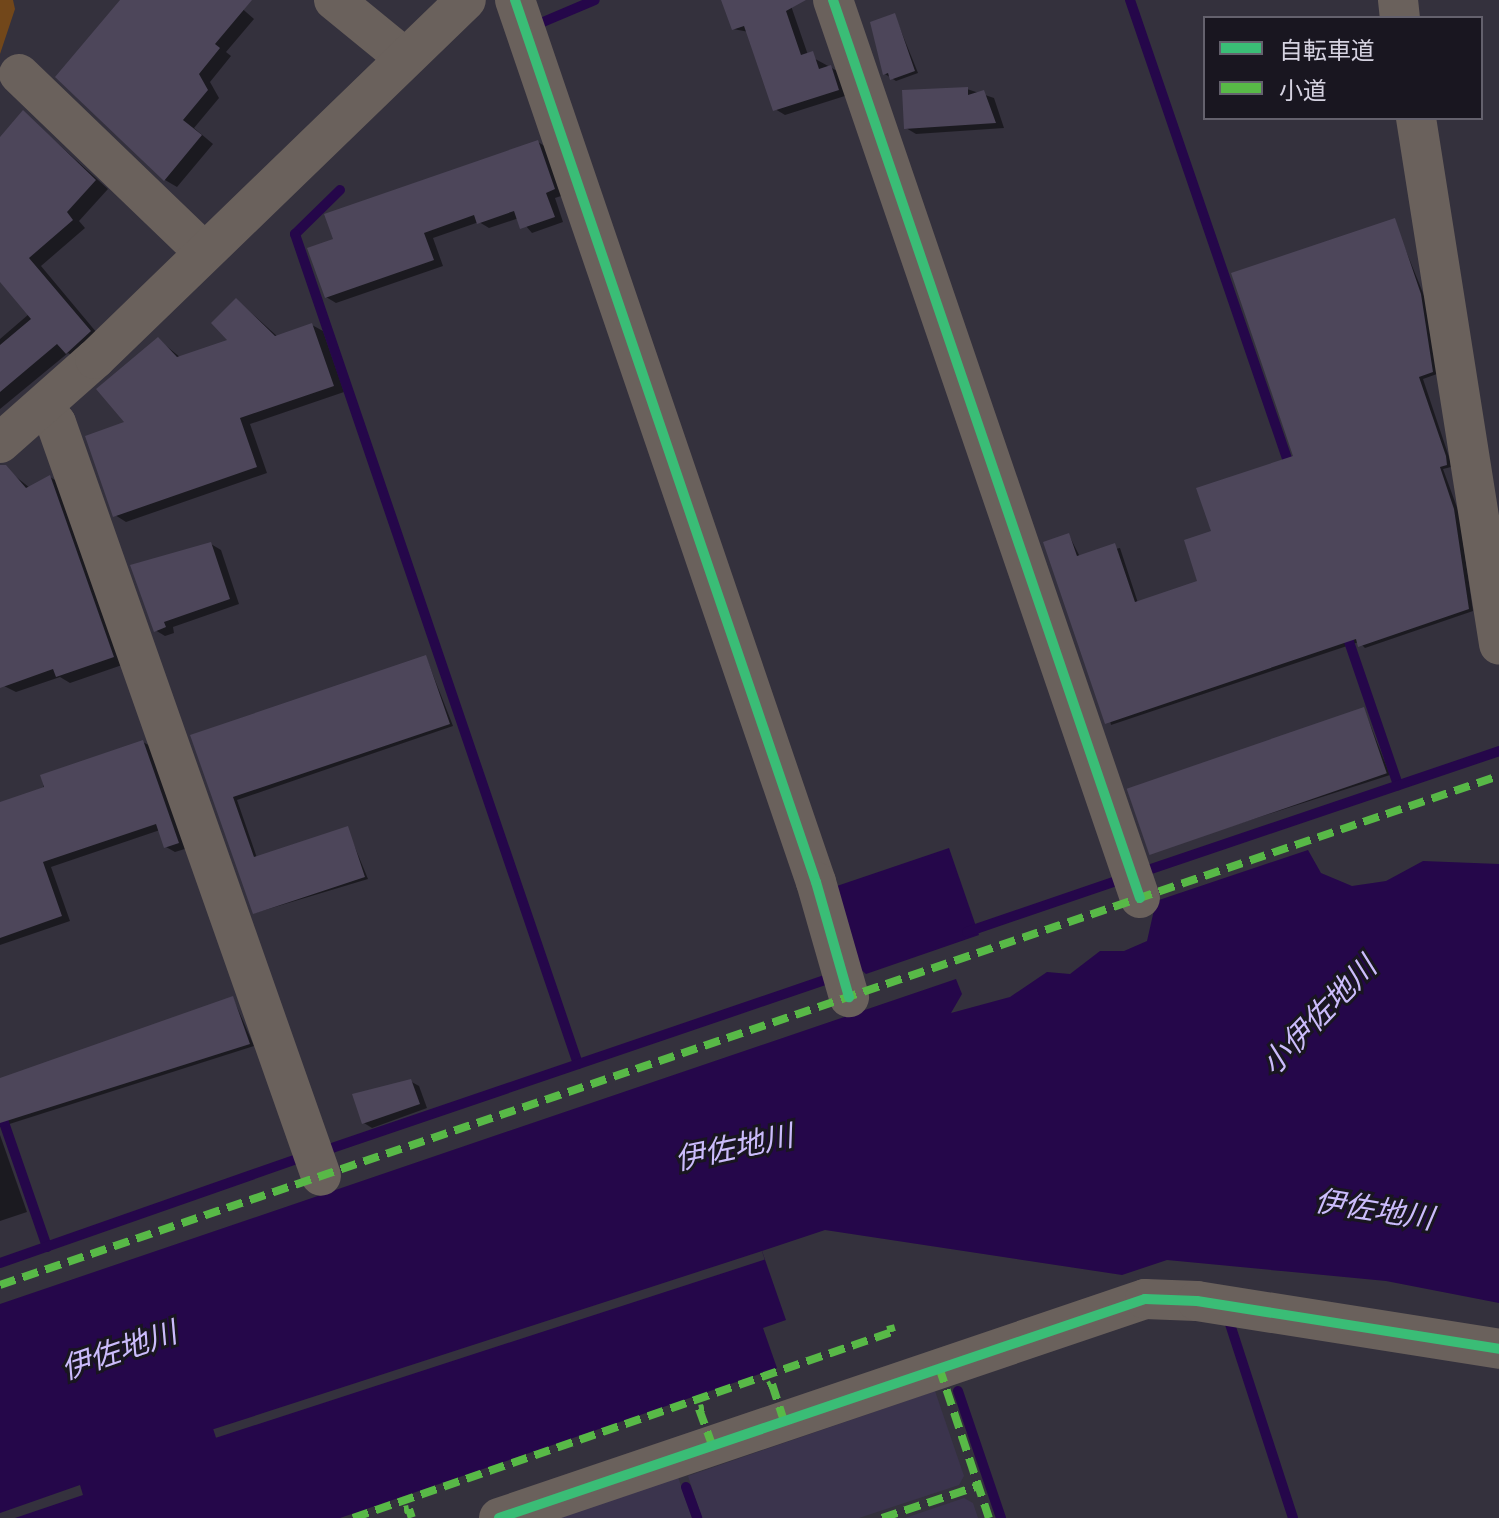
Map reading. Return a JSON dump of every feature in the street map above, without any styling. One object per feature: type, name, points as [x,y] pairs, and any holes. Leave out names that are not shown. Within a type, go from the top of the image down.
[{"type":"street","points":[[334,0],[404,57]]},
{"type":"street","points":[[0,443],[42,407],[466,0]]},
{"type":"street","points":[[515,0],[816,882],[849,997]]},
{"type":"street","points":[[833,0],[1140,898]]},
{"type":"street","points":[[19,74],[86,144],[204,252]]},
{"type":"street","points":[[1416,120],[1499,644]]},
{"type":"street","points":[[42,407],[56,423],[321,1176]]},
{"type":"street","points":[[499,1518],[1145,1299],[1197,1301],[1499,1349]]},
{"type":"shaded area","points":[[0,0],[13,0],[15,9],[0,54]]},
{"type":"shaded area","points":[[935,1391],[964,1476],[959,1485],[859,1518],[702,1518],[688,1476]]},
{"type":"shaded area","points":[[677,1474],[692,1518],[550,1518]]},
{"type":"shaded area","points":[[964,1498],[973,1503],[978,1518],[905,1518]]},
{"type":"water","points":[[949,848],[979,935],[866,974],[859,968],[831,888]]},
{"type":"water","points":[[1308,850],[1321,873],[1352,886],[1386,881],[1423,861],[1499,864],[1499,1303],[1386,1281],[1167,1260],[1122,1275],[825,1230],[762,1251],[786,1320],[763,1328],[777,1368],[340,1518],[0,1518],[0,1304],[956,979],[962,994],[951,1013],[1010,997],[1047,972],[1070,974],[1100,951],[1124,951],[1147,941],[1156,901]]},
{"type":"pier","points":[[762,1251],[765,1260],[216,1438],[213,1429]]},
{"type":"pier","points":[[80,1485],[83,1495],[15,1518],[0,1518],[0,1513]]},
{"type":"building","points":[[120,0],[252,0],[215,44],[220,48],[199,74],[208,90],[183,120],[202,135],[164,181],[55,77]]},
{"type":"building","points":[[721,0],[806,0],[786,11],[801,55],[813,51],[819,69],[831,65],[839,90],[773,111],[744,26],[732,30]]},
{"type":"building","points":[[895,13],[915,71],[890,80],[888,73],[883,75],[870,22]]},
{"type":"building","points":[[968,87],[968,95],[984,90],[996,123],[904,129],[902,90]]},
{"type":"building","points":[[23,110],[96,180],[67,212],[73,220],[29,258],[91,331],[66,354],[57,344],[0,392],[0,345],[31,319],[0,282],[0,137]]},
{"type":"building","points":[[538,140],[555,189],[546,193],[555,217],[520,229],[514,211],[477,224],[474,215],[424,233],[434,260],[325,298],[307,248],[333,239],[324,214]]},
{"type":"building","points":[[1395,218],[1421,294],[1433,372],[1419,377],[1446,456],[1447,465],[1440,467],[1454,509],[1469,609],[1358,647],[1356,639],[1105,724],[1043,542],[1069,533],[1077,556],[1115,543],[1135,602],[1197,581],[1184,540],[1211,531],[1196,488],[1293,456],[1231,273]]},
{"type":"building","points":[[236,298],[275,336],[312,323],[334,386],[240,418],[257,467],[113,517],[85,436],[124,422],[96,389],[158,337],[177,357],[227,340],[211,323]]},
{"type":"building","points":[[0,465],[6,465],[26,488],[50,475],[114,657],[56,677],[53,669],[0,688]]},
{"type":"building","points":[[211,542],[230,599],[164,622],[166,627],[154,632],[130,565]]},
{"type":"building","points":[[426,655],[450,724],[233,797],[254,857],[348,826],[365,877],[253,914],[190,735]]},
{"type":"building","points":[[1364,707],[1387,773],[1149,855],[1127,789]]},
{"type":"building","points":[[143,740],[179,843],[164,848],[156,824],[43,862],[62,916],[0,938],[0,802],[44,787],[40,775]]},
{"type":"building","points":[[233,996],[250,1044],[0,1123],[0,1078]]},
{"type":"building","points":[[411,1079],[420,1104],[362,1124],[352,1094]]},
{"type":"waterway","points":[[543,22],[595,0]]},
{"type":"waterway","points":[[1130,0],[1291,471]]},
{"type":"waterway","points":[[340,190],[295,234],[578,1064]]},
{"type":"waterway","points":[[1345,630],[1398,785]]},
{"type":"waterway","points":[[1148,870],[1499,751]]},
{"type":"waterway","points":[[967,932],[1116,881]]},
{"type":"waterway","points":[[329,1149],[828,979]]},
{"type":"waterway","points":[[0,1111],[47,1247]]},
{"type":"waterway","points":[[0,1263],[297,1159]]},
{"type":"waterway","points":[[1229,1321],[1293,1518]]},
{"type":"waterway","points":[[958,1391],[1001,1518]]},
{"type":"waterway","points":[[686,1487],[697,1518]]},
{"type":"marked path","points":[[0,1285],[1499,776]]},
{"type":"marked path","points":[[353,1518],[892,1332],[890,1325]]},
{"type":"marked path","points":[[939,1367],[989,1518]]},
{"type":"marked path","points":[[768,1386],[772,1384],[784,1420]]},
{"type":"marked path","points":[[704,1408],[699,1409],[712,1445]]},
{"type":"marked path","points":[[882,1518],[978,1486]]},
{"type":"marked path","points":[[404,1510],[409,1509],[412,1518]]},
{"type":"cycle path","points":[[515,0],[816,882],[849,997]]},
{"type":"cycle path","points":[[833,0],[1140,898]]},
{"type":"cycle path","points":[[499,1518],[1145,1299],[1197,1301],[1499,1349]]},
{"type":"water label","name":"小伊佐地川","points":[[1319,1016]]},
{"type":"water label","name":"伊佐地川","points":[[734,1148]]},
{"type":"water label","name":"伊佐地川","points":[[1374,1210]]},
{"type":"water label","name":"伊佐地川","points":[[119,1351]]}]
